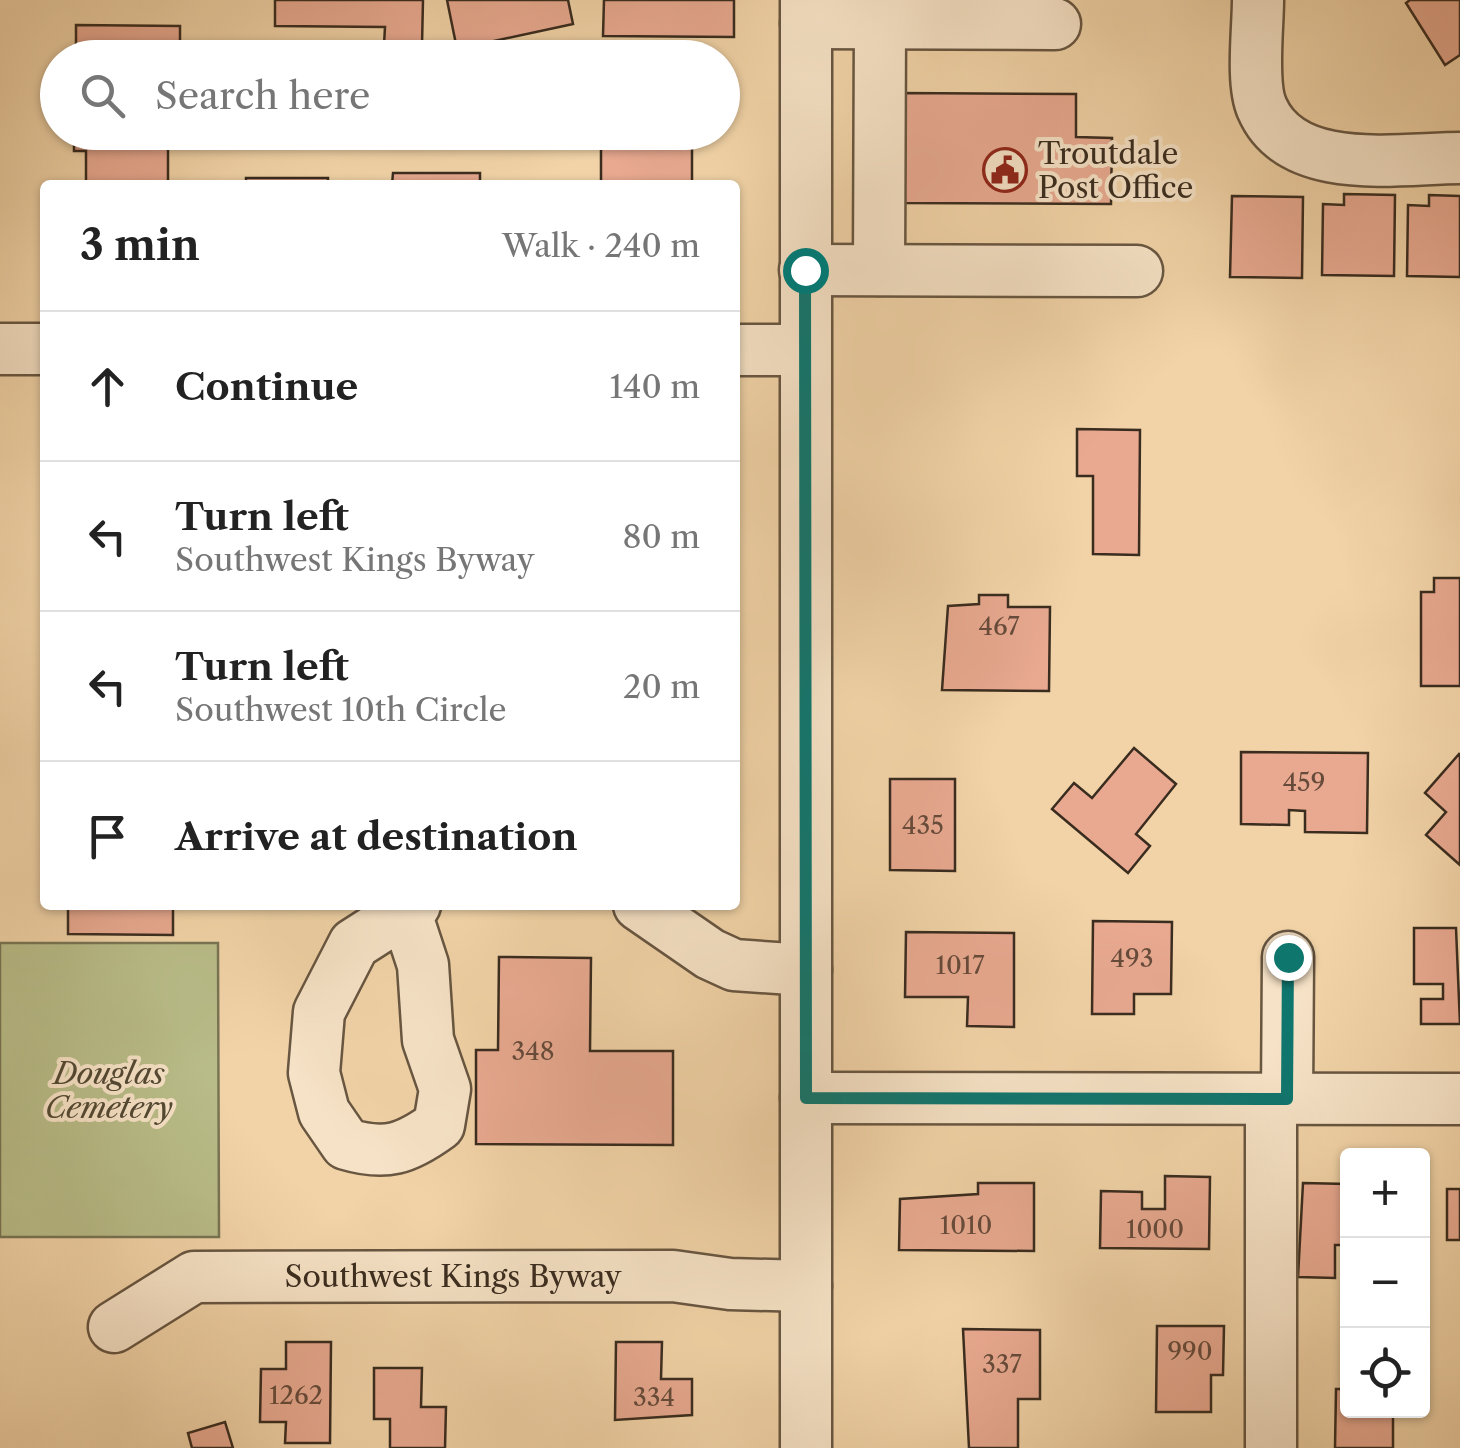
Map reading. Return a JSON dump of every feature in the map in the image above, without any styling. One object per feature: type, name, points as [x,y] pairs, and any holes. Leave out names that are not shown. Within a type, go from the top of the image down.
[{"type":"street","points":[[1258,0],[1262,108],[1288,138],[1324,156],[1460,158]]},
{"type":"street","points":[[806,1448],[806,12],[880,24],[1054,24]]},
{"type":"street","points":[[879,270],[880,24]]},
{"type":"street","points":[[805,270],[1138,271]]},
{"type":"street","points":[[0,349],[40,349]]},
{"type":"street","points":[[740,350],[805,350]]},
{"type":"street","points":[[646,910],[710,954],[734,965],[806,970]]},
{"type":"street","points":[[1271,1448],[1279,1099],[1288,957]]},
{"type":"street","points":[[806,1098],[1460,1099]]},
{"type":"street","name":"Southwest Kings Byway","points":[[114,1327],[194,1276],[672,1276],[730,1284],[806,1286]]},
{"type":"green space","name":"Douglas Cemetery","points":[[0,943],[218,943],[219,1237],[0,1237]]},
{"type":"building","points":[[275,0],[423,0],[422,40],[384,40],[385,27],[275,26]]},
{"type":"building","points":[[447,0],[568,0],[573,24],[499,40],[455,40]]},
{"type":"building","points":[[604,0],[734,0],[734,37],[603,36]]},
{"type":"building","points":[[1460,0],[1460,55],[1445,65],[1406,3]]},
{"type":"building","points":[[76,25],[180,26],[180,40],[76,40]]},
{"type":"building","name":"Troutdale Post Office","points":[[900,93],[1076,94],[1076,137],[1112,138],[1111,204],[900,203]]},
{"type":"building","points":[[168,150],[168,180],[86,180],[86,151],[74,151]]},
{"type":"building","points":[[601,150],[692,150],[692,180],[601,180]]},
{"type":"building","points":[[393,173],[480,173],[480,180],[392,180]]},
{"type":"building","points":[[246,178],[328,178],[328,180]]},
{"type":"building","points":[[1344,194],[1395,195],[1394,276],[1322,275],[1323,204],[1344,205]]},
{"type":"building","points":[[1429,195],[1460,196],[1460,277],[1407,276],[1408,205],[1429,206]]},
{"type":"building","points":[[1232,196],[1303,197],[1302,278],[1230,277]]},
{"type":"building","points":[[1077,429],[1140,430],[1139,555],[1093,554],[1093,476],[1077,476]]},
{"type":"building","points":[[1434,578],[1460,578],[1460,686],[1421,686],[1421,592],[1434,592]]},
{"type":"building","points":[[979,595],[1008,595],[1008,607],[1050,607],[1049,691],[942,690],[948,606],[979,604]]},
{"type":"building","points":[[1134,748],[1176,784],[1136,834],[1150,846],[1128,873],[1052,809],[1074,783],[1092,798]]},
{"type":"building","points":[[1241,752],[1368,753],[1367,833],[1305,832],[1305,811],[1289,810],[1289,825],[1241,824]]},
{"type":"building","points":[[1459,754],[1460,865],[1426,835],[1446,812],[1425,793]]},
{"type":"building","points":[[890,779],[955,779],[955,871],[890,870]]},
{"type":"building","points":[[68,910],[173,910],[173,935],[68,934]]},
{"type":"building","points":[[1093,921],[1172,922],[1171,994],[1134,994],[1134,1014],[1092,1014]]},
{"type":"building","points":[[1414,928],[1456,928],[1460,1024],[1421,1024],[1421,999],[1443,999],[1443,984],[1414,984]]},
{"type":"building","points":[[906,932],[1014,933],[1014,1027],[967,1026],[968,997],[905,997]]},
{"type":"building","points":[[499,957],[591,958],[590,1051],[673,1051],[673,1145],[476,1144],[476,1050],[498,1050]]},
{"type":"building","points":[[1165,1176],[1210,1177],[1209,1249],[1100,1248],[1101,1191],[1142,1192],[1142,1209],[1165,1209]]},
{"type":"building","points":[[978,1183],[1034,1183],[1034,1251],[899,1250],[900,1199],[978,1194]]},
{"type":"building","points":[[1303,1183],[1340,1184],[1340,1245],[1335,1245],[1335,1278],[1298,1277]]},
{"type":"building","points":[[1447,1189],[1460,1189],[1460,1240],[1447,1240]]},
{"type":"building","points":[[1157,1326],[1224,1326],[1223,1375],[1211,1375],[1211,1412],[1156,1412]]},
{"type":"building","points":[[963,1329],[1040,1330],[1040,1399],[1018,1399],[1018,1448],[969,1448]]},
{"type":"building","points":[[286,1342],[331,1342],[330,1443],[285,1443],[286,1422],[260,1422],[261,1369],[286,1369]]},
{"type":"building","points":[[616,1342],[662,1342],[661,1379],[692,1379],[692,1415],[615,1420]]},
{"type":"building","points":[[374,1368],[422,1368],[421,1407],[446,1407],[445,1448],[390,1448],[390,1419],[374,1419]]},
{"type":"building","points":[[1336,1389],[1340,1389],[1340,1418],[1393,1418],[1393,1448],[1335,1448]]},
{"type":"building","points":[[225,1422],[233,1448],[192,1448],[188,1433]]},
{"type":"place","name":"Troutdale Post Office","points":[[1005,170]]},
{"type":"route","points":[[805,270],[806,1098],[1287,1099],[1288,957]]}]
